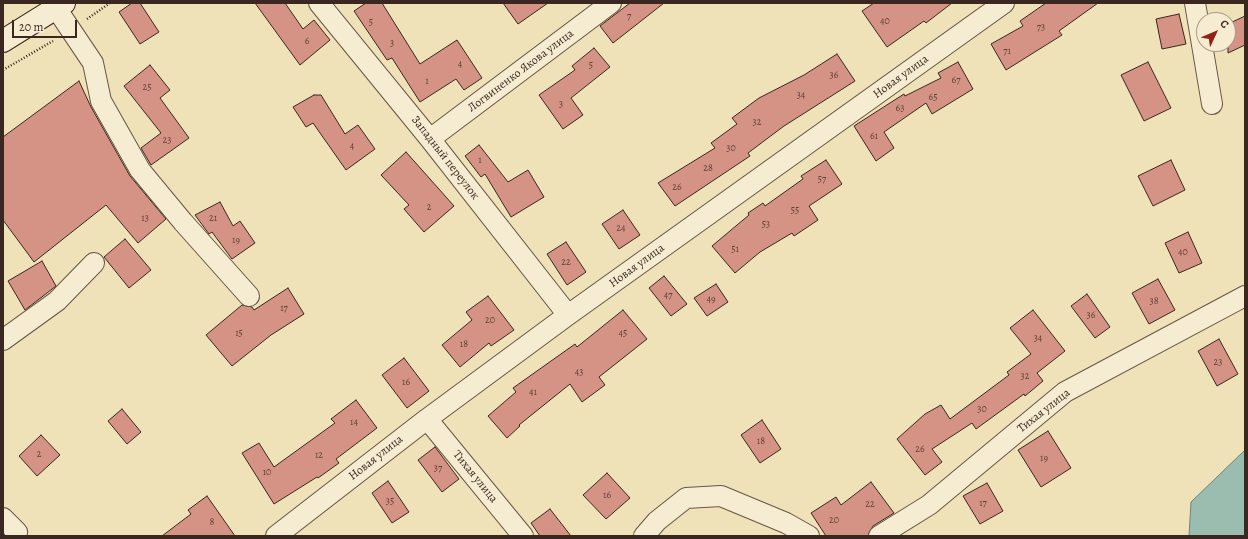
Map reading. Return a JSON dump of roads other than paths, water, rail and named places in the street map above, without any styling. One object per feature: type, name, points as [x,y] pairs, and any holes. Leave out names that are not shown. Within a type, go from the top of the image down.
[{"type":"main road","points":[[3,41],[60,6]]},
{"type":"street","name":"Западный переулок","points":[[319,3],[430,139],[568,315]]},
{"type":"street","name":"Логвиненко Якова улица","points":[[430,139],[612,3]]},
{"type":"street","name":"Новая улица","points":[[276,536],[427,419],[568,315],[1004,3]]},
{"type":"street","points":[[1194,3],[1212,104]]},
{"type":"street","points":[[60,6],[93,63],[101,101],[140,170],[183,222],[250,296]]},
{"type":"street","points":[[3,340],[57,301],[94,263]]},
{"type":"street","name":"Тихая улица","points":[[879,536],[930,505],[1065,392],[1245,296]]},
{"type":"street","name":"Тихая улица","points":[[427,419],[523,536]]},
{"type":"street","points":[[644,536],[657,520],[686,498],[721,496],[786,523],[809,536]]},
{"type":"street","points":[[3,518],[17,532],[15,536]]}]
